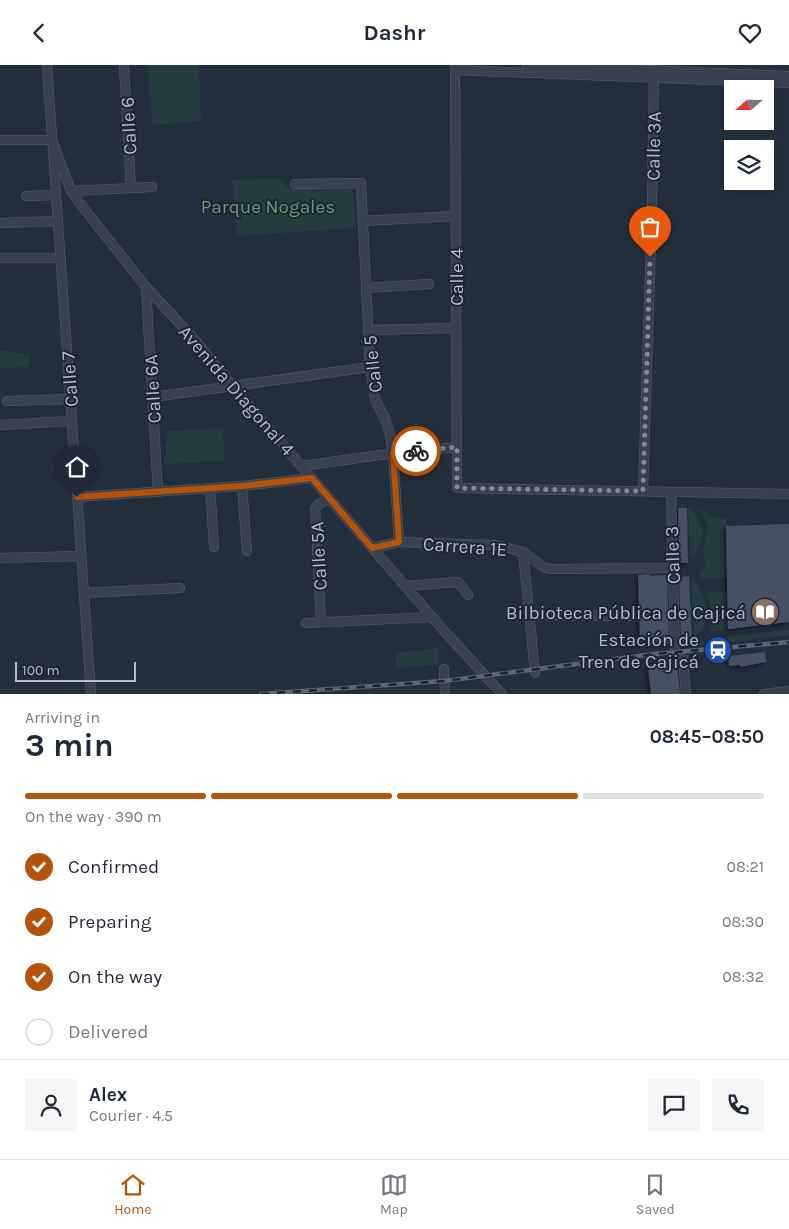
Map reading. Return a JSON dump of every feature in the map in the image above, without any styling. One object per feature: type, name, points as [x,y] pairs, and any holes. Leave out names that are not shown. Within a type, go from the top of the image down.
[{"type":"street","name":"Calle 7","points":[[47,65],[91,694]]},
{"type":"street","name":"Calle 6","points":[[124,65],[132,188]]},
{"type":"street","points":[[527,65],[587,66],[654,74],[724,69],[789,76]]},
{"type":"street","points":[[455,67],[654,74],[789,83]]},
{"type":"street","name":"Calle 4","points":[[455,67],[457,488],[643,491]]},
{"type":"street","name":"Calle 3A","points":[[643,491],[652,209],[654,74]]},
{"type":"street","points":[[0,140],[52,140]]},
{"type":"street","name":"Avenida Diagonal 4","points":[[52,140],[71,191],[146,287],[195,340],[232,386],[432,617],[502,694]]},
{"type":"street","name":"Calle 5","points":[[295,184],[361,183],[370,367],[375,399],[390,434],[399,542]]},
{"type":"street","points":[[71,191],[152,187]]},
{"type":"street","points":[[26,196],[56,197],[64,195],[78,201]]},
{"type":"street","points":[[363,221],[456,216]]},
{"type":"street","points":[[0,223],[58,221]]},
{"type":"street","points":[[0,258],[61,258]]},
{"type":"street","points":[[366,289],[428,284]]},
{"type":"street","name":"Calle 6A","points":[[146,287],[158,492]]},
{"type":"street","points":[[369,330],[456,327]]},
{"type":"street","points":[[152,397],[370,367]]},
{"type":"street","points":[[7,401],[70,399]]},
{"type":"street","points":[[0,425],[72,421]]},
{"type":"street","points":[[302,466],[393,453],[457,447]]},
{"type":"street","points":[[77,497],[242,486],[312,478]]},
{"type":"street","points":[[242,486],[247,551]]},
{"type":"street","points":[[210,488],[214,547]]},
{"type":"street","points":[[643,491],[789,494]]},
{"type":"street","name":"Calle 3","points":[[670,492],[675,647]]},
{"type":"street","name":"Calle 5A","points":[[321,621],[315,509],[318,504],[330,499]]},
{"type":"street","name":"Carrera 1E","points":[[372,548],[399,542],[496,545],[523,552],[545,568],[672,568]]},
{"type":"street","points":[[523,552],[535,673]]},
{"type":"street","points":[[0,558],[81,556]]},
{"type":"street","points":[[406,586],[445,582],[459,583],[468,595]]},
{"type":"street","points":[[84,593],[180,588]]},
{"type":"street","points":[[530,615],[633,616]]},
{"type":"street","points":[[306,623],[432,617]]},
{"type":"street","points":[[683,658],[686,694]]},
{"type":"street","points":[[444,669],[445,694]]},
{"type":"street","points":[[764,694],[789,691]]},
{"type":"green space","points":[[148,65],[199,65],[201,121],[152,125]]},
{"type":"green space","name":"Parque Nogales","points":[[278,178],[289,188],[352,185],[356,228],[237,236],[232,180]]},
{"type":"green space","points":[[0,350],[29,355],[29,367],[0,368]]},
{"type":"green space","points":[[223,428],[225,461],[165,464],[167,431]]},
{"type":"green space","points":[[688,506],[696,515],[703,533],[697,553],[690,558]]},
{"type":"green space","points":[[699,508],[713,518],[726,518],[728,578],[701,578],[699,574],[706,566],[703,551],[708,526]]},
{"type":"green space","points":[[691,577],[700,590],[706,617],[700,633],[694,638]]},
{"type":"green space","points":[[728,591],[728,629],[710,632],[711,612],[706,592]]},
{"type":"green space","points":[[789,630],[789,635],[698,646],[698,643],[717,638]]},
{"type":"green space","points":[[439,648],[438,665],[396,668],[396,653]]},
{"type":"building","points":[[678,508],[687,508],[688,563],[679,563]]},
{"type":"building","points":[[789,524],[789,622],[728,629],[726,526]]},
{"type":"building","points":[[650,574],[650,576],[667,575],[669,644],[640,642],[638,575]]},
{"type":"building","points":[[689,576],[692,643],[681,643],[679,577]]},
{"type":"building","points":[[765,652],[766,662],[740,667],[740,665],[729,666],[728,656]]},
{"type":"building","points":[[677,664],[680,694],[651,694],[648,667]]},
{"type":"railway","points":[[261,694],[444,681],[654,654],[789,642]]},
{"type":"way so far","points":[[416,451],[457,447],[457,488],[643,491],[650,257]]},
{"type":"place","name":"Bilbioteca Pública de Cajicá","points":[[765,612]]},
{"type":"place","name":"Estación de Tren de Cajicá","points":[[718,650]]},
{"type":"route","points":[[77,497],[242,486],[312,478],[372,548],[399,542],[393,453],[416,451]]}]
